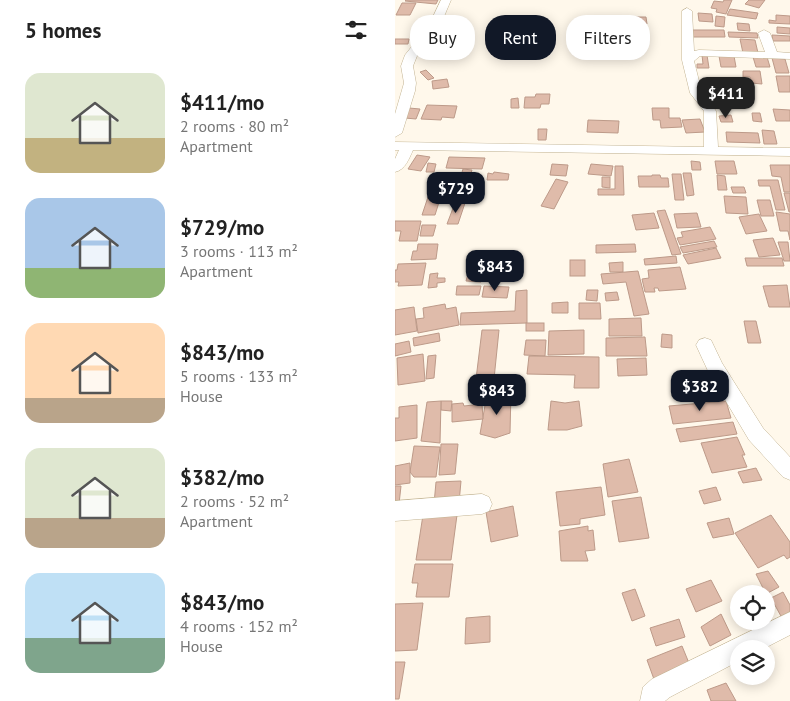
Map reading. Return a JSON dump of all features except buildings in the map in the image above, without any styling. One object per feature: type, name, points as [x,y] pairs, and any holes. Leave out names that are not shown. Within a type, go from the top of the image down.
[{"type":"street","points":[[395,133],[409,91],[410,83],[407,66],[411,55],[434,26],[446,0]]},
{"type":"street","points":[[687,11],[688,60],[696,93],[710,111],[711,150]]},
{"type":"street","points":[[764,33],[772,55]]},
{"type":"street","points":[[688,60],[693,54],[699,53],[790,56]]},
{"type":"street","points":[[395,168],[402,160],[402,146],[790,152]]},
{"type":"street","points":[[705,345],[714,366],[756,434],[790,471]]},
{"type":"street","points":[[395,511],[482,504]]},
{"type":"street","points":[[652,701],[652,696],[661,688],[790,623]]}]
